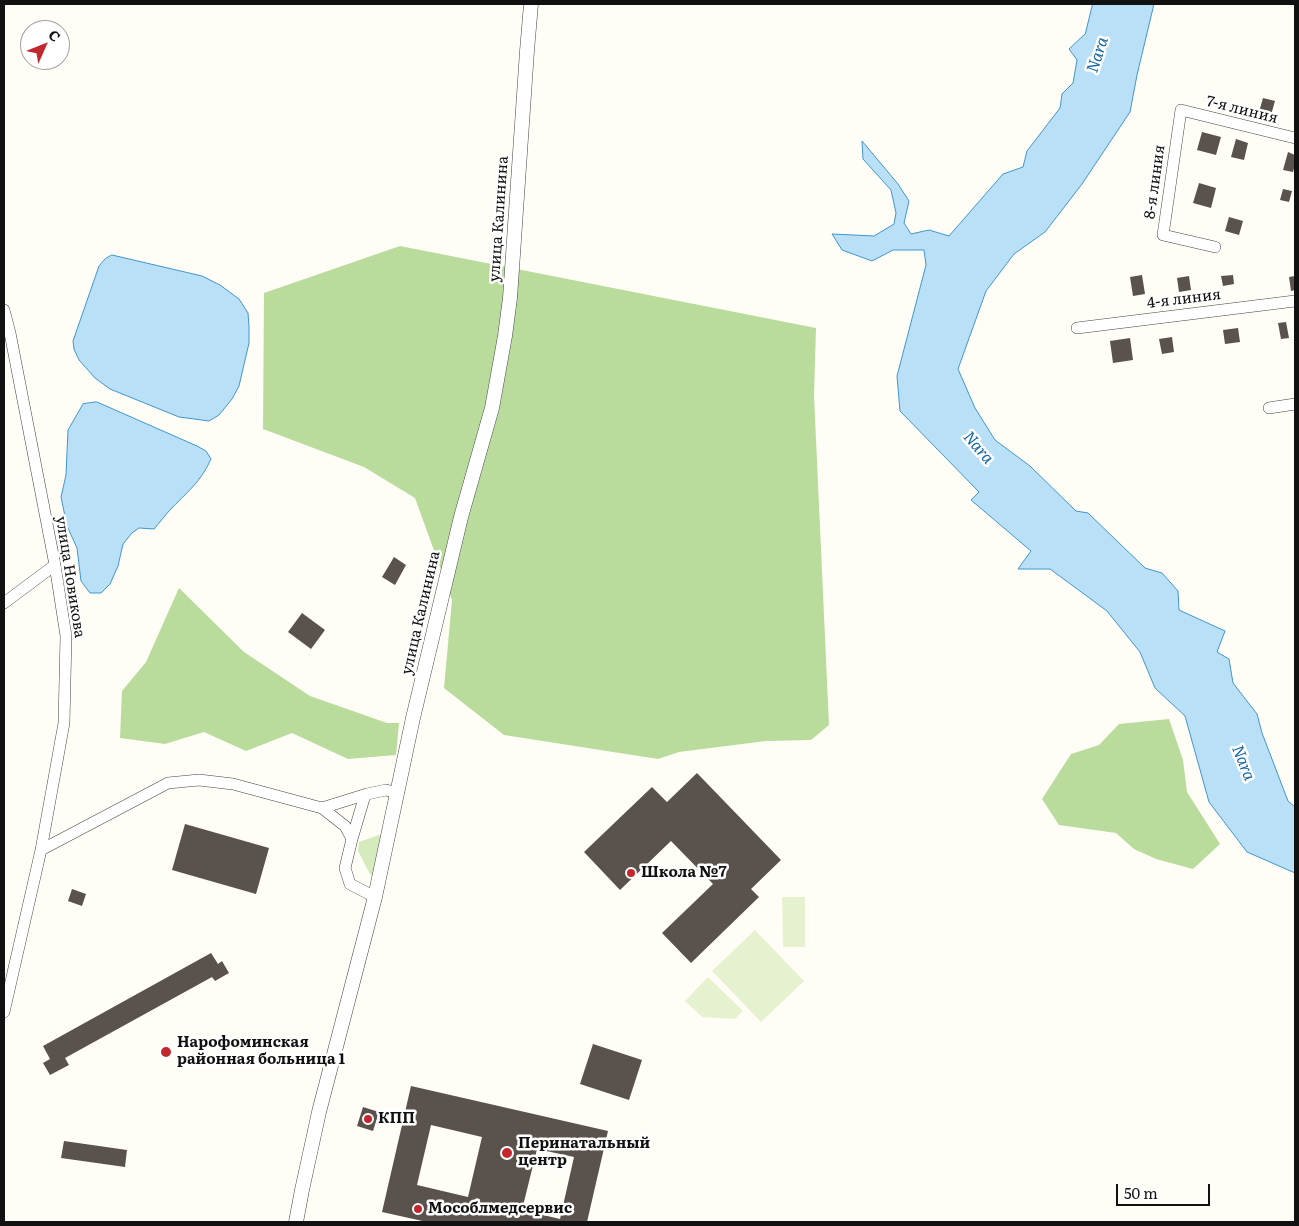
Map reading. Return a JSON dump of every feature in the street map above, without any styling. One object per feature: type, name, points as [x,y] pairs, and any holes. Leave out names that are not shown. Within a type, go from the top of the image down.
[{"type":"street","name":"улица Калинина","points":[[296,1222],[320,1112],[375,896],[413,718],[460,517],[492,408],[510,298],[526,51],[531,4]]},
{"type":"street","name":"7-я линия","points":[[1181,110],[1295,138]]},
{"type":"street","name":"8-я линия","points":[[1181,110],[1163,235],[1215,247]]},
{"type":"street","name":"4-я линия","points":[[1077,328],[1295,300]]},
{"type":"street","name":"улица Новикова","points":[[4,310],[7,335],[55,566],[66,636],[64,723],[41,850],[4,1012]]},
{"type":"street","points":[[1270,408],[1295,404]]},
{"type":"street","points":[[4,603],[55,566]]},
{"type":"street","points":[[41,850],[168,783],[200,780],[233,784],[322,808],[345,826],[352,839]]},
{"type":"street","points":[[322,808],[386,790],[397,793]]},
{"type":"street","points":[[365,795],[345,868],[350,884],[375,896]]},
{"type":"green space","points":[[400,246],[816,328],[814,395],[829,725],[811,740],[766,741],[679,752],[658,759],[504,735],[444,688],[452,600],[415,498],[364,467],[263,429],[264,293]]},
{"type":"green space","points":[[179,588],[244,652],[310,696],[387,723],[399,723],[396,755],[348,759],[292,733],[246,751],[204,732],[165,744],[120,738],[122,691],[146,662]]},
{"type":"green space","points":[[1169,719],[1183,760],[1187,792],[1220,844],[1193,869],[1156,859],[1134,849],[1116,833],[1059,825],[1042,799],[1071,754],[1099,745],[1119,724]]},
{"type":"green space","points":[[381,835],[373,875],[371,876],[358,851],[359,842]]},
{"type":"green space","points":[[782,897],[805,897],[805,947],[783,947]]},
{"type":"green space","points":[[755,930],[804,981],[761,1022],[712,971]]},
{"type":"green space","points":[[708,977],[743,1011],[735,1019],[702,1017],[685,1001]]},
{"type":"water","name":"Nara","points":[[1093,4],[1154,4],[1130,112],[1082,184],[1045,232],[1014,254],[986,291],[958,369],[975,408],[995,440],[1030,466],[1076,511],[1088,513],[1145,568],[1162,573],[1178,591],[1179,610],[1225,631],[1217,652],[1229,659],[1233,683],[1257,714],[1262,733],[1288,801],[1295,807],[1295,873],[1247,852],[1209,802],[1185,716],[1155,688],[1140,652],[1107,611],[1050,569],[1018,569],[1031,551],[971,500],[979,492],[900,411],[897,376],[926,265],[924,250],[893,250],[872,261],[842,250],[832,234],[874,236],[894,224],[896,213],[891,190],[863,159],[862,141],[898,184],[909,201],[904,223],[911,234],[929,230],[949,236],[1003,174],[1023,167],[1027,151],[1060,108],[1062,94],[1073,83],[1077,60],[1069,49],[1085,34]]},
{"type":"water","points":[[112,255],[202,276],[220,285],[239,299],[248,313],[249,343],[239,386],[232,399],[219,415],[209,421],[179,417],[110,389],[95,378],[79,360],[73,341],[99,266]]},
{"type":"water","points":[[97,402],[197,446],[206,451],[211,459],[198,481],[154,529],[139,528],[132,533],[123,544],[118,566],[110,584],[101,593],[90,593],[81,581],[77,548],[67,526],[61,497],[66,475],[68,430],[83,404]]},
{"type":"building","points":[[1263,98],[1275,101],[1271,115],[1259,112]]},
{"type":"building","points":[[1202,132],[1221,137],[1216,155],[1197,150]]},
{"type":"building","points":[[1236,139],[1248,143],[1244,160],[1231,157]]},
{"type":"building","points":[[1288,152],[1295,155],[1293,172],[1283,170]]},
{"type":"building","points":[[1199,183],[1216,188],[1211,208],[1193,203]]},
{"type":"building","points":[[1283,189],[1292,191],[1289,202],[1280,200]]},
{"type":"building","points":[[1229,217],[1243,221],[1239,235],[1225,231]]},
{"type":"building","points":[[1142,275],[1145,294],[1133,296],[1130,277]]},
{"type":"building","points":[[1233,275],[1234,284],[1223,286],[1221,276]]},
{"type":"building","points":[[1189,276],[1191,290],[1179,292],[1177,278]]},
{"type":"building","points":[[1295,276],[1295,290],[1291,291],[1289,277]]},
{"type":"building","points":[[1286,322],[1289,338],[1281,339],[1278,323]]},
{"type":"building","points":[[1238,328],[1240,342],[1225,344],[1223,330]]},
{"type":"building","points":[[1172,337],[1174,352],[1162,354],[1159,339]]},
{"type":"building","points":[[1130,338],[1133,360],[1113,363],[1110,341]]},
{"type":"building","points":[[394,557],[406,565],[395,585],[382,577]]},
{"type":"building","points":[[302,613],[325,630],[311,649],[288,632]]},
{"type":"building","points":[[697,773],[781,860],[751,889],[759,897],[691,963],[662,933],[713,884],[671,841],[620,890],[584,852],[652,787],[667,802]]},
{"type":"building","points":[[185,824],[269,848],[256,894],[172,870]]},
{"type":"building","points":[[72,889],[86,894],[82,906],[68,901]]},
{"type":"building","points":[[211,953],[218,964],[222,961],[229,973],[215,981],[212,977],[65,1058],[69,1065],[50,1075],[43,1063],[50,1059],[43,1046]]},
{"type":"building","points":[[593,1044],[642,1060],[629,1100],[580,1084]]},
{"type":"building","name":"Перинатальный центр","points":[[411,1086],[608,1131],[587,1222],[427,1222],[382,1212]],"holes":[[[431,1125],[482,1137],[468,1197],[417,1185]],[[537,1149],[574,1157],[560,1219],[522,1210]]]},
{"type":"building","name":"КПП","points":[[363,1107],[379,1112],[373,1131],[357,1126]]},
{"type":"building","points":[[64,1141],[127,1150],[125,1167],[61,1158]]},
{"type":"place","name":"Школа №7","points":[[631,873]]},
{"type":"place","name":"Нарофоминская районная больница 1","points":[[166,1052]]},
{"type":"place","name":"КПП","points":[[368,1119]]},
{"type":"place","name":"Перинатальный центр","points":[[507,1153]]},
{"type":"place","name":"Мособлмедсервис","points":[[418,1209]]}]
